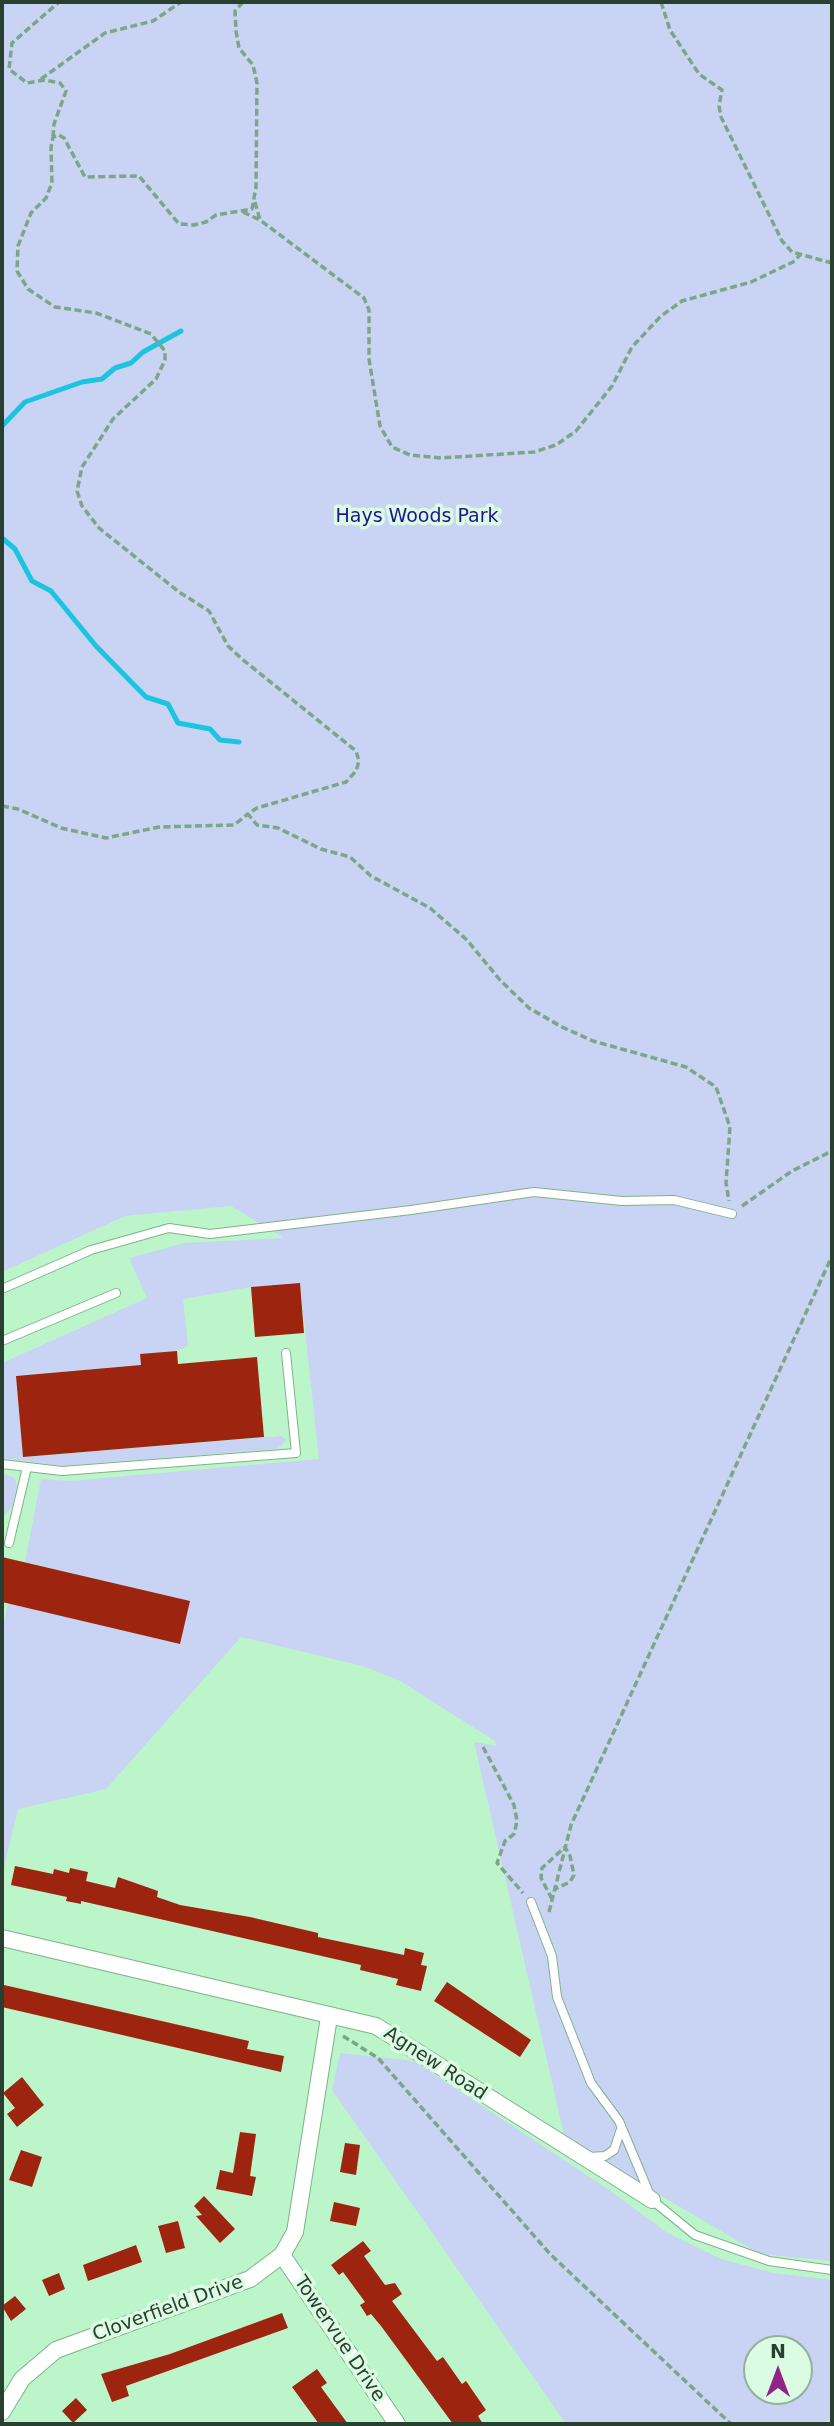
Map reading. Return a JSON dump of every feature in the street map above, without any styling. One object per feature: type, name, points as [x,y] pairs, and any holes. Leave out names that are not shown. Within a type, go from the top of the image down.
[{"type":"street","name":"Agnew Road","points":[[2,1938],[376,2026],[578,2156],[652,2200]]},
{"type":"street","name":"Cloverfield Drive","points":[[2,2412],[22,2379],[56,2350],[250,2279],[282,2255],[295,2232],[329,2017]]},
{"type":"street","name":"Towervue Drive","points":[[282,2255],[397,2424]]},
{"type":"street","points":[[2,2421],[6,2424]]},
{"type":"lane","points":[[2,1289],[91,1250],[169,1228],[210,1234],[534,1192],[622,1201],[674,1200],[732,1214]]},
{"type":"lane","points":[[2,1340],[116,1293]]},
{"type":"lane","points":[[2,1464],[62,1471],[296,1453],[286,1353]]},
{"type":"lane","points":[[9,1543],[27,1467]]},
{"type":"lane","points":[[531,1902],[544,1931],[562,2009],[591,2083],[619,2120],[652,2200]]},
{"type":"lane","points":[[578,2156],[605,2156],[614,2150],[620,2138],[619,2120]]},
{"type":"lane","name":"Agnew Road","points":[[652,2200],[695,2235],[769,2261],[832,2270]]},
{"type":"path","points":[[2,806],[18,809],[61,828],[106,838],[159,827],[234,825],[257,808],[346,782],[356,771],[359,761],[356,751],[228,646],[209,611],[179,592],[99,528],[82,506],[77,491],[82,467],[113,419],[156,379],[165,360],[165,351],[151,334],[96,313],[55,307],[28,289],[17,271],[18,246],[31,212],[46,198],[52,183],[54,124],[66,91],[60,83],[27,83],[9,69],[12,43],[59,2]]},
{"type":"path","points":[[38,81],[105,33],[153,21],[181,2]]},
{"type":"path","points":[[243,2],[235,11],[236,31],[239,48],[253,65],[257,83],[255,202],[260,220]]},
{"type":"path","points":[[661,2],[670,30],[699,74],[722,90],[719,106],[721,117],[782,241],[800,255],[832,263]]},
{"type":"path","points":[[53,137],[64,138],[85,177],[139,176],[179,224],[194,225],[206,222],[216,215],[241,212],[251,209],[255,202]]},
{"type":"path","points":[[241,212],[260,220],[364,298],[369,310],[369,359],[380,426],[392,447],[410,455],[441,458],[534,452],[556,445],[576,431],[598,404],[612,386],[632,347],[661,316],[682,301],[751,282],[793,262],[800,255]]},
{"type":"path","points":[[248,814],[257,825],[278,828],[321,849],[349,857],[371,876],[430,908],[467,940],[500,980],[529,1008],[593,1041],[686,1067],[716,1087],[730,1127],[726,1183],[732,1214],[792,1171],[832,1151]]},
{"type":"path","points":[[544,1931],[571,1825],[832,1256]]},
{"type":"path","points":[[483,1747],[514,1805],[517,1821],[514,1834],[505,1841],[497,1863],[531,1902]]},
{"type":"path","points":[[555,1889],[570,1882],[574,1875],[565,1847]]},
{"type":"path","points":[[552,1900],[541,1878],[542,1868],[565,1847]]},
{"type":"path","points":[[329,2017],[345,2039],[377,2058],[550,2254],[731,2424]]},
{"type":"green space","name":"Hays Woods Park","points":[[2,2],[832,2],[832,2261],[760,2254],[565,2139],[474,1742],[497,1746],[495,1741],[400,1681],[363,1666],[241,1637],[106,1789],[18,1809],[2,1876],[2,1631],[8,1603],[179,1644],[189,1601],[25,1562],[41,1479],[70,1481],[319,1459],[300,1284],[251,1287],[183,1299],[188,1346],[141,1365],[16,1376],[23,1457],[282,1436],[286,1440],[277,1449],[61,1466],[2,1458],[2,1363],[147,1298],[129,1258],[184,1243],[284,1238],[231,1206],[125,1216],[2,1272]]},
{"type":"green space","points":[[2,1473],[15,1478],[17,1486],[12,1507],[2,1517]]},
{"type":"green space","points":[[340,2053],[414,2061],[608,2189],[666,2232],[721,2259],[774,2273],[832,2280],[832,2424],[566,2424],[332,2090]]},
{"type":"building","points":[[300,1283],[304,1333],[255,1337],[251,1287]]},
{"type":"building","points":[[177,1351],[178,1364],[257,1357],[264,1437],[23,1457],[16,1376],[141,1365],[140,1354]]},
{"type":"building","points":[[2,1557],[190,1601],[180,1644],[2,1602]]},
{"type":"building","points":[[15,1866],[53,1874],[54,1869],[69,1873],[70,1868],[88,1872],[86,1881],[115,1888],[118,1877],[158,1891],[157,1897],[180,1905],[250,1917],[318,1933],[318,1937],[404,1955],[405,1948],[424,1953],[421,1965],[427,1966],[421,1991],[396,1985],[398,1979],[360,1970],[361,1965],[81,1901],[81,1904],[66,1901],[67,1897],[11,1885]]},
{"type":"building","points":[[447,1982],[531,2040],[520,2057],[434,2001]]},
{"type":"building","points":[[4,1985],[249,2041],[247,2049],[284,2056],[281,2072],[2,2007]]},
{"type":"building","points":[[22,2077],[44,2105],[17,2127],[7,2114],[15,2108],[3,2093]]},
{"type":"building","points":[[240,2132],[256,2134],[250,2176],[256,2177],[252,2196],[216,2189],[220,2170],[233,2173]]},
{"type":"building","points":[[345,2143],[360,2145],[356,2175],[340,2172]]},
{"type":"building","points":[[21,2150],[42,2157],[32,2187],[9,2180]]},
{"type":"building","points":[[204,2196],[235,2229],[220,2243],[196,2216],[202,2215],[194,2206]]},
{"type":"building","points":[[334,2202],[360,2208],[356,2226],[330,2221]]},
{"type":"building","points":[[178,2221],[185,2248],[166,2253],[158,2226]]},
{"type":"building","points":[[363,2241],[371,2251],[364,2256],[385,2285],[395,2283],[402,2294],[392,2301],[437,2361],[443,2357],[462,2384],[466,2381],[486,2410],[478,2416],[483,2424],[453,2424],[381,2326],[371,2314],[367,2316],[360,2305],[365,2302],[343,2272],[339,2275],[331,2265]]},
{"type":"building","points":[[136,2245],[142,2262],[88,2281],[83,2265]]},
{"type":"building","points":[[59,2273],[65,2289],[49,2296],[42,2280]]},
{"type":"building","points":[[15,2296],[26,2309],[11,2321],[2,2306]]},
{"type":"building","points":[[282,2313],[288,2328],[126,2386],[129,2396],[112,2402],[101,2374],[170,2354]]},
{"type":"building","points":[[317,2369],[327,2383],[321,2387],[348,2424],[319,2424],[292,2387]]},
{"type":"building","points":[[76,2398],[87,2410],[73,2423],[62,2411]]},
{"type":"waterway","points":[[2,426],[25,402],[82,382],[102,379],[115,368],[131,363],[143,352],[181,331]]},
{"type":"waterway","points":[[2,538],[15,549],[32,581],[51,591],[96,646],[146,697],[168,704],[178,723],[210,729],[220,740],[239,742]]}]
